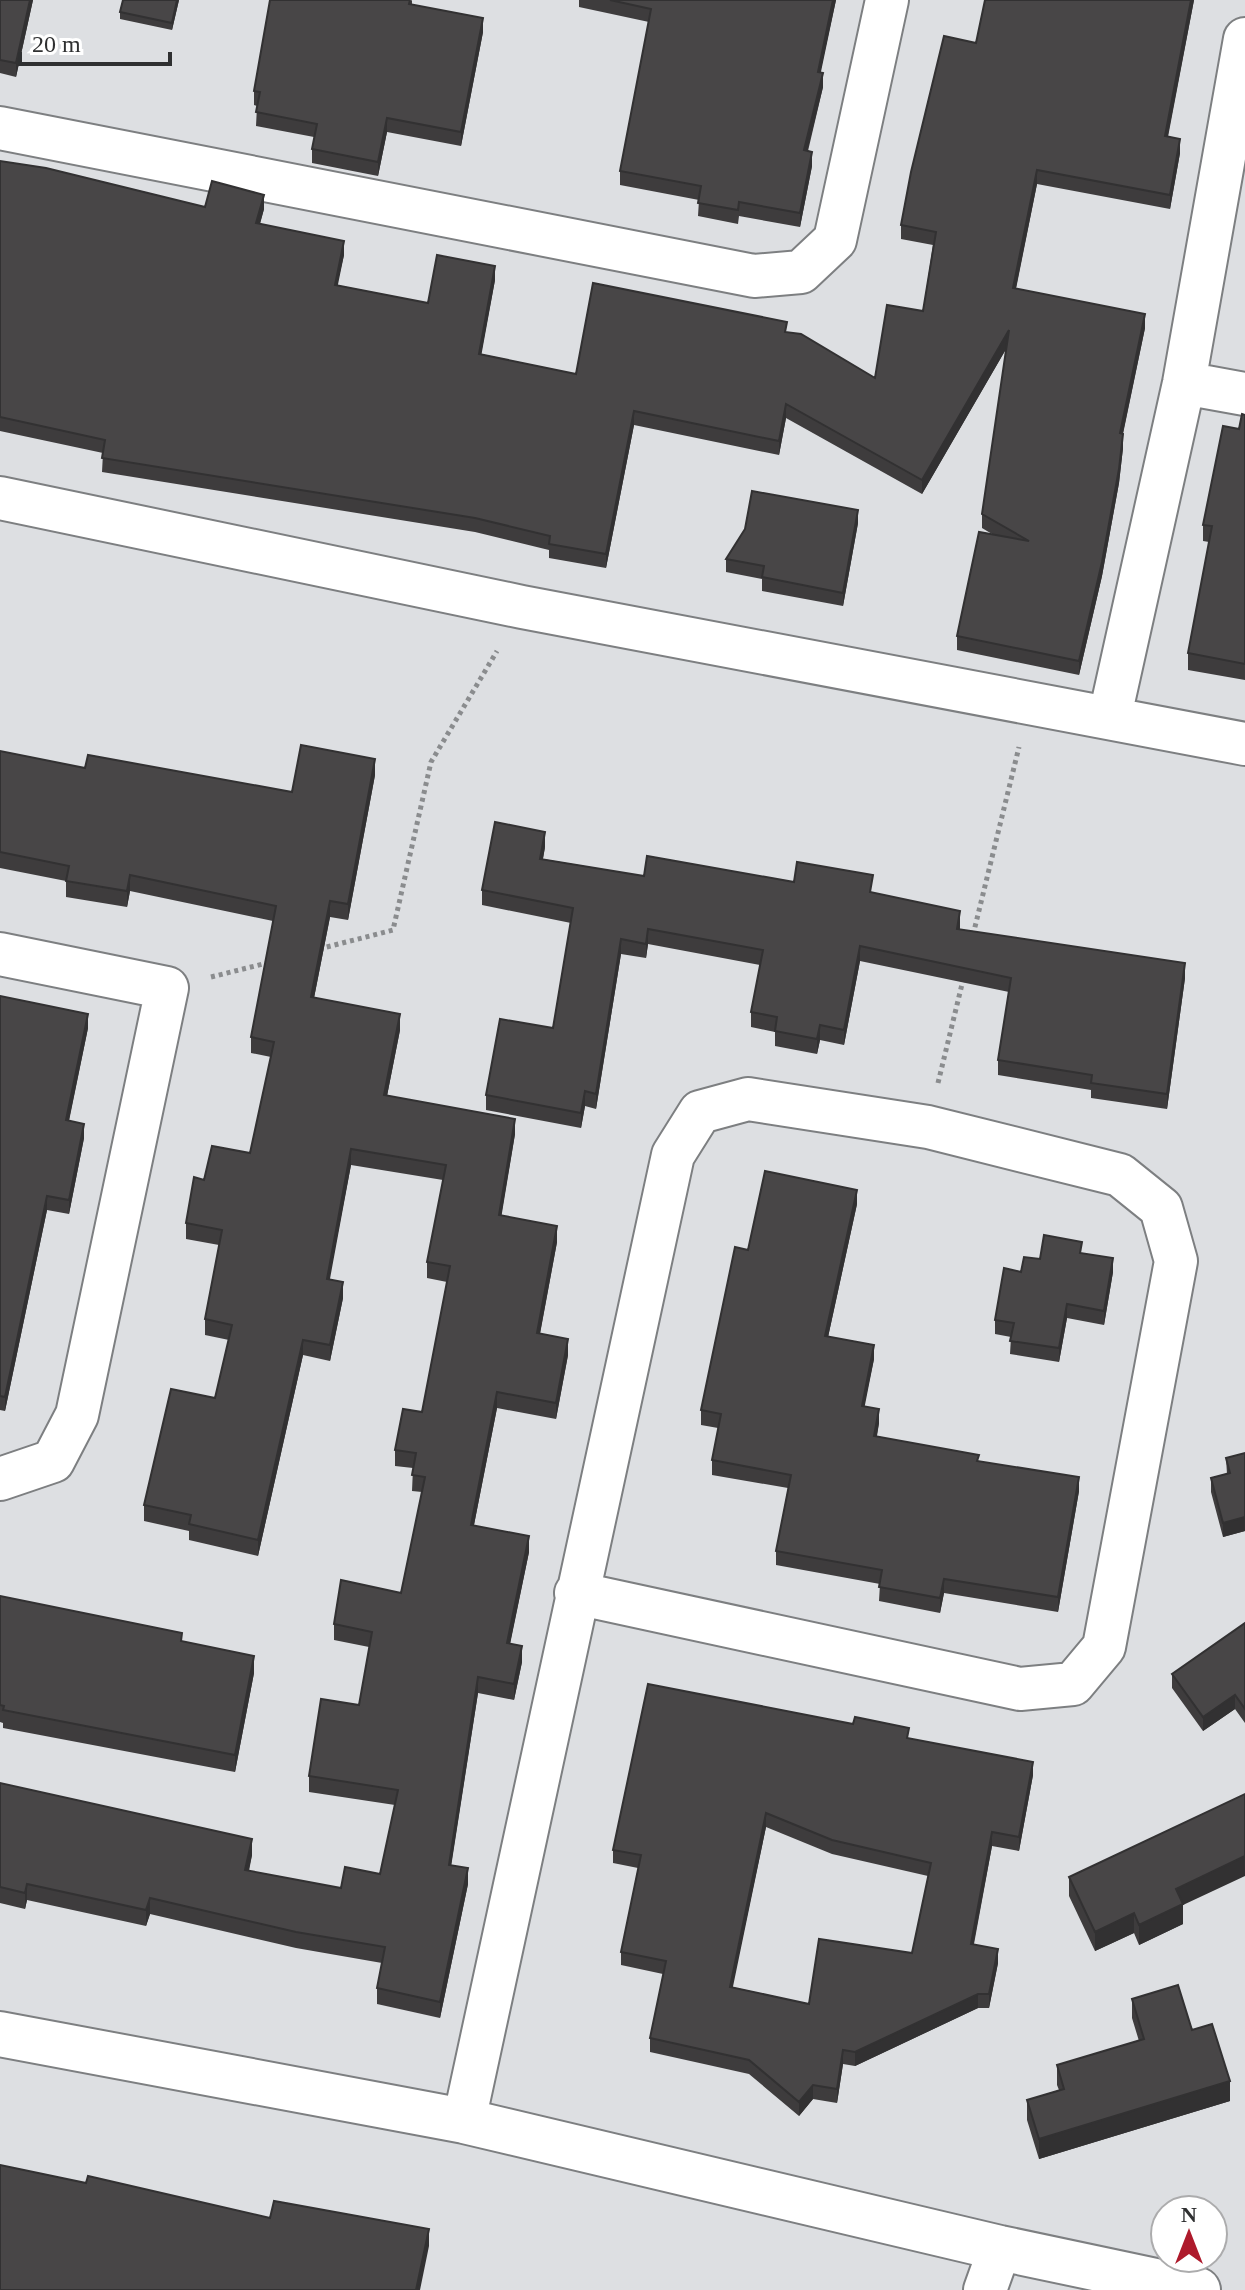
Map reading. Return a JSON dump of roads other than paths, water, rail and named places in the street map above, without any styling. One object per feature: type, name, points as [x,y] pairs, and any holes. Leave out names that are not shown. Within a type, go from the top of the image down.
[{"type":"street","points":[[0,128],[754,276],[801,272],[835,240],[887,0]]},
{"type":"street","points":[[1110,716],[1184,383],[1245,39]]},
{"type":"street","points":[[1184,383],[1245,394]]},
{"type":"street","points":[[0,498],[522,607],[1245,744]]},
{"type":"street","points":[[0,954],[167,988],[77,1415],[53,1461],[0,1479]]},
{"type":"street","points":[[464,2121],[576,1593],[673,1155],[700,1112],[748,1099],[928,1127],[1120,1175],[1161,1208],[1176,1261],[1104,1647],[1073,1684],[1020,1689],[576,1593]]},
{"type":"street","points":[[0,2034],[464,2121],[1000,2248],[1198,2290]]},
{"type":"street","points":[[985,2290],[1000,2248]]}]
